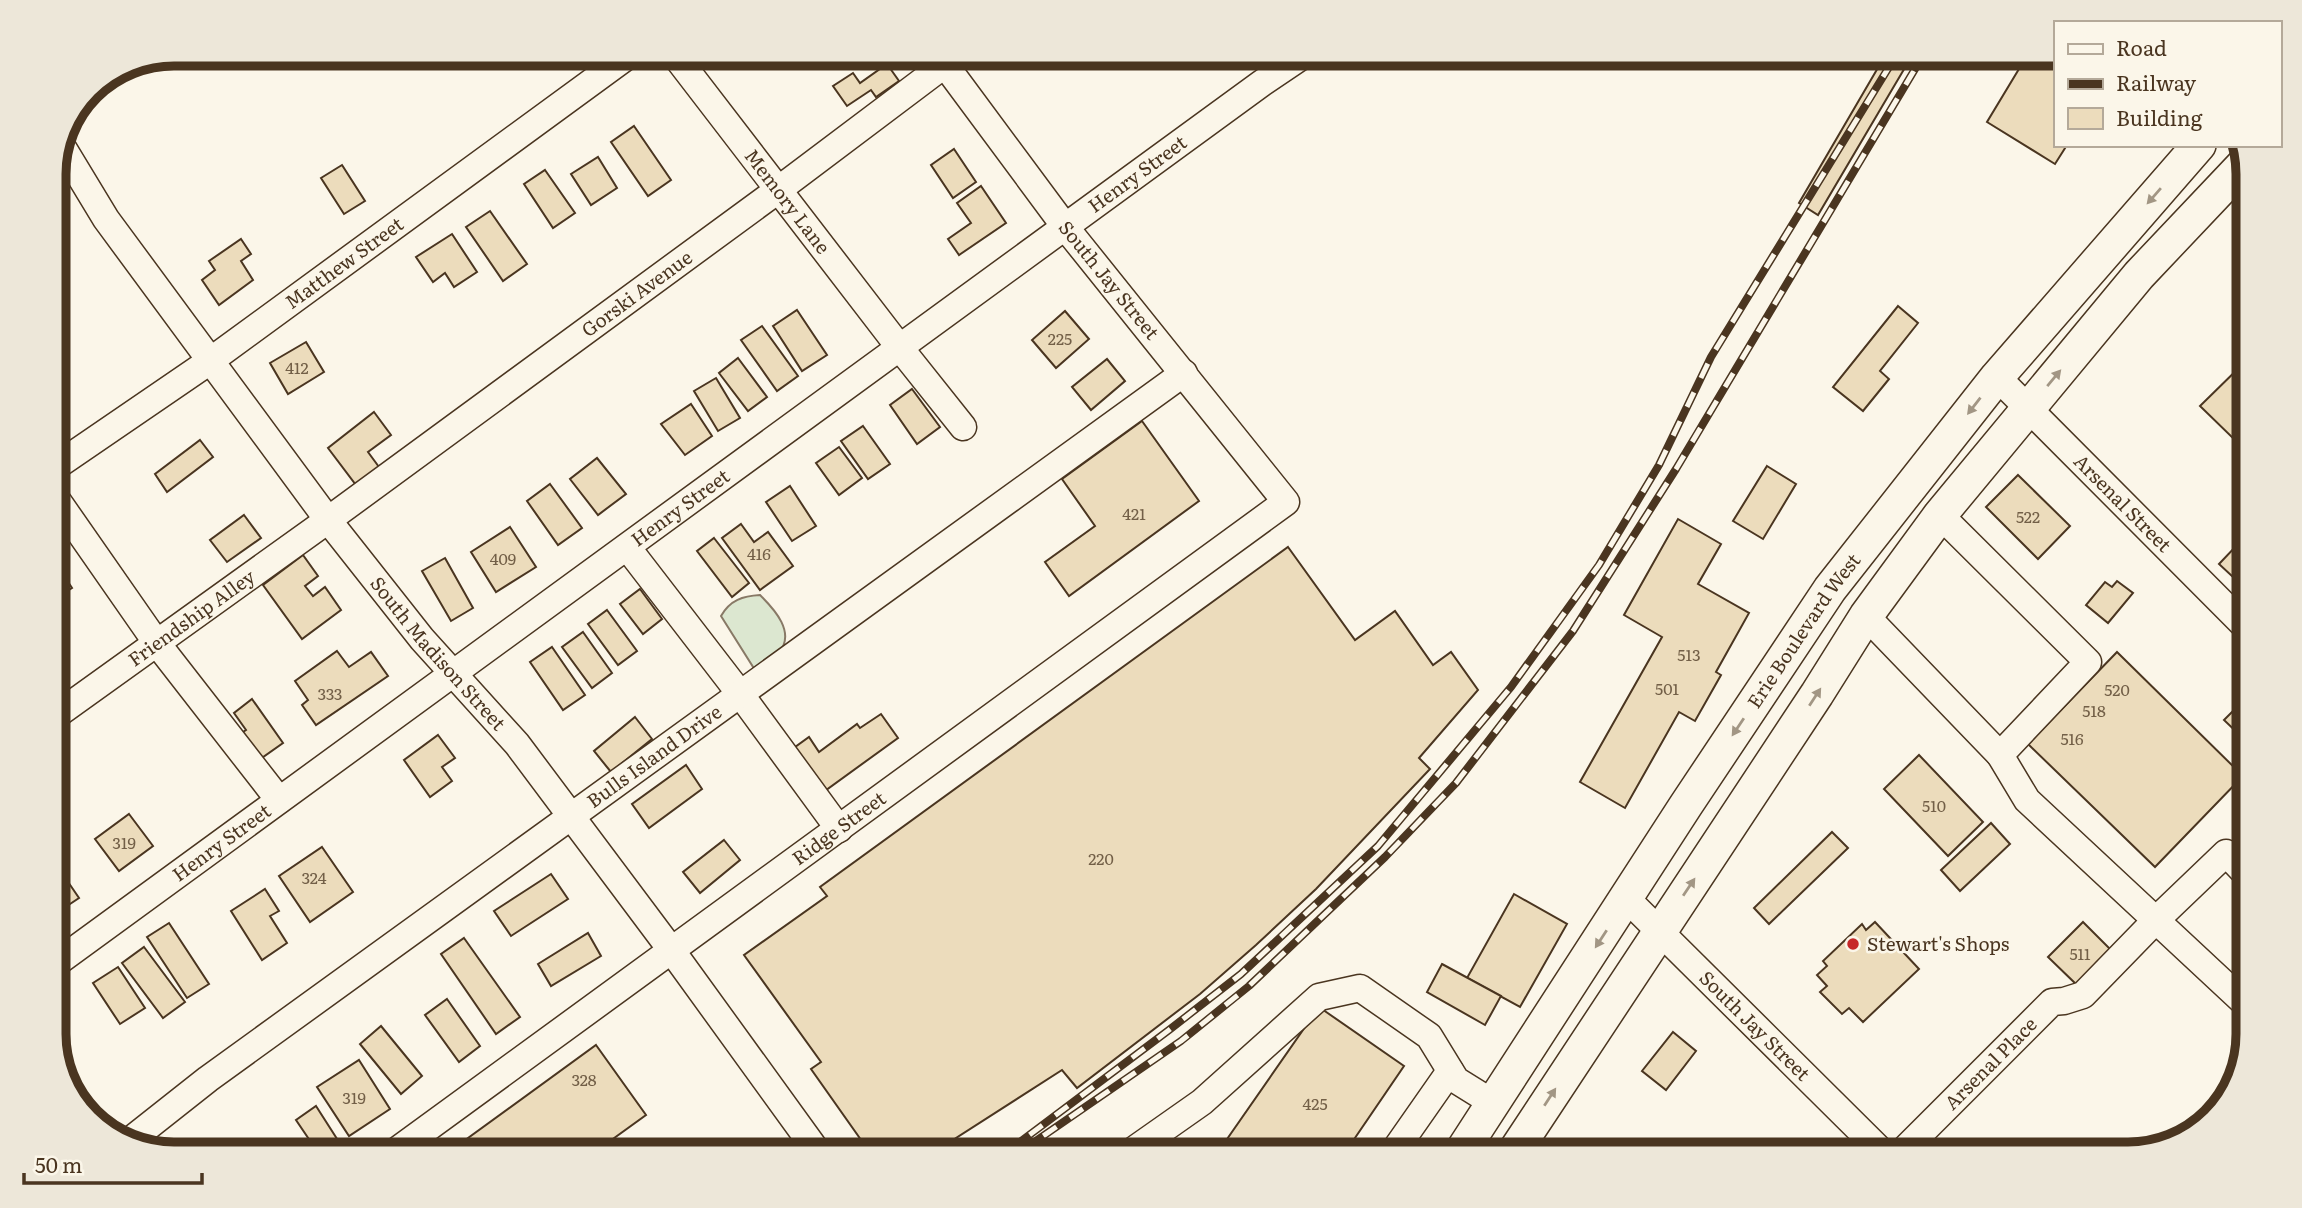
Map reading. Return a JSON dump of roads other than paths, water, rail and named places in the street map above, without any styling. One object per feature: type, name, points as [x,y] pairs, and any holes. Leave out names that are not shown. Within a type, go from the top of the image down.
[{"type":"main road","name":"Erie Boulevard West","points":[[1468,1142],[1686,805],[1830,589],[1997,377],[2197,147]]},
{"type":"main road","points":[[1521,1142],[1866,616],[1940,515],[2139,275],[2235,174]]},
{"type":"street","name":"Matthew Street","points":[[67,458],[210,361],[612,67]]},
{"type":"street","name":"Memory Lane","points":[[684,67],[963,427]]},
{"type":"street","name":"Gorski Avenue","points":[[328,520],[778,190],[930,67]]},
{"type":"street","name":"South Jay Street","points":[[946,67],[1066,228],[1286,502]]},
{"type":"street","name":"Henry Street","points":[[67,955],[1286,67]]},
{"type":"street","name":"South Madison Street","points":[[68,157],[106,219],[328,520],[422,639],[517,744],[810,1142]]},
{"type":"street","name":"Bulls Island Drive","points":[[137,1135],[208,1079],[1184,373]]},
{"type":"street","name":"Arsenal Street","points":[[1997,377],[2236,617]]},
{"type":"street","name":"Ridge Street","points":[[409,1142],[1286,502]]},
{"type":"street","points":[[67,515],[156,642],[279,800]]},
{"type":"street","points":[[1940,515],[2088,662],[2000,755]]},
{"type":"street","name":"Friendship Alley","points":[[67,707],[328,520]]},
{"type":"street","points":[[627,547],[741,695],[839,829]]},
{"type":"street","points":[[1866,616],[2000,755],[2027,800],[2236,995]]},
{"type":"street","points":[[2155,921],[2226,853],[2236,863]]},
{"type":"street","name":"South Jay Street","points":[[1627,899],[1873,1142]]},
{"type":"street","name":"Arsenal Place","points":[[1894,1142],[2052,1002],[2083,995],[2155,921]]},
{"type":"street","points":[[1145,1142],[1202,1102],[1319,997],[1360,988],[1429,1036],[1456,1080],[1493,1103]]},
{"type":"street","points":[[1400,1142],[1450,1070]]},
{"type":"railway","points":[[1020,1142],[1241,974],[1378,846],[1511,687],[1599,565],[1659,465],[1711,357],[1889,67]]},
{"type":"railway","points":[[1034,1142],[1181,1041],[1249,986],[1385,857],[1456,783],[1573,631],[1676,469],[1916,67]]},
{"type":"place","name":"Stewart's Shops","points":[[1853,944]]}]
